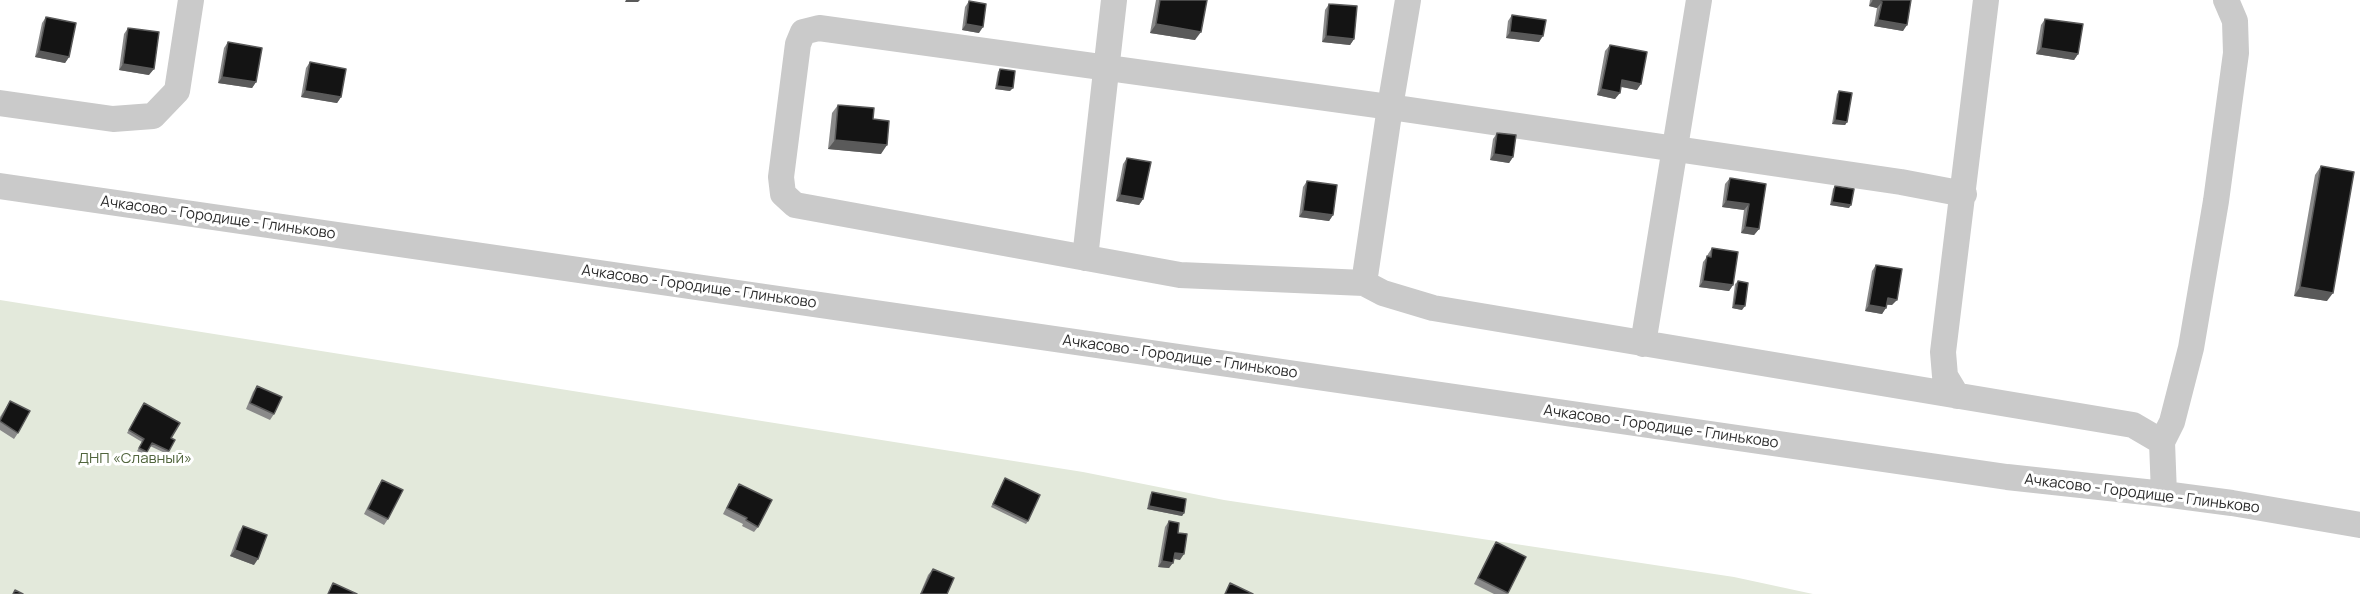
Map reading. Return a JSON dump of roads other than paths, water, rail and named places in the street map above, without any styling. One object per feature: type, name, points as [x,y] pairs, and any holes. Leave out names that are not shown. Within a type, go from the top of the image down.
[{"type":"street","points":[[0,103],[113,119],[153,116],[177,91],[191,0]]},
{"type":"street","points":[[1085,258],[1114,0]]},
{"type":"street","points":[[1364,283],[1408,0]]},
{"type":"street","points":[[1642,344],[1699,0]]},
{"type":"street","points":[[1957,396],[1945,376],[1943,352],[1986,0]]},
{"type":"street","points":[[2164,494],[2162,442],[2172,422],[2191,348],[2216,201],[2236,53],[2235,21],[2226,0]]},
{"type":"street","points":[[1964,194],[1901,182],[1390,107],[819,28],[803,32],[798,44],[781,177],[783,194],[795,205],[1180,275],[1364,283],[1383,293],[1433,308],[2133,425],[2162,442]]},
{"type":"street","name":"Ачкасово - Городище - Глиньково","points":[[0,186],[2007,477],[2164,494],[2360,525]]},
{"type":"park label","name":"ДНП «Славный»","points":[[135,459]]}]
